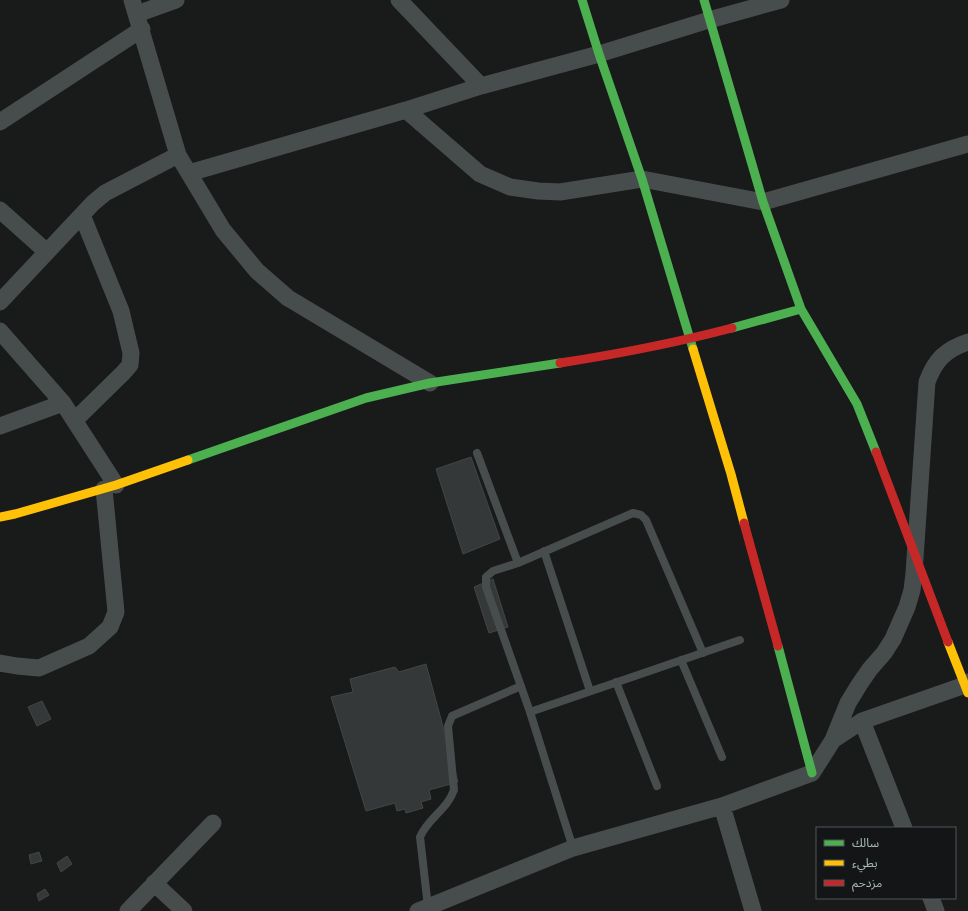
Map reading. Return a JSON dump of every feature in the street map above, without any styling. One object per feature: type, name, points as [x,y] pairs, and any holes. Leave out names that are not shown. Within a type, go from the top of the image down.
[{"type":"street","points":[[0,122],[137,14],[176,0]]},
{"type":"street","points":[[399,0],[481,86]]},
{"type":"street","points":[[582,0],[642,179],[731,474],[812,773]]},
{"type":"street","points":[[704,0],[763,202],[801,309],[857,404],[967,687],[862,721],[833,740]]},
{"type":"street","points":[[189,173],[406,110],[481,86],[599,54],[709,20],[781,0]]},
{"type":"street","points":[[137,14],[178,155],[223,230],[262,275],[288,298],[430,383]]},
{"type":"street","points":[[406,110],[480,174],[510,187],[538,191],[560,192],[642,179],[763,202],[968,144]]},
{"type":"street","points":[[0,302],[93,203],[106,193],[178,155]]},
{"type":"street","points":[[0,210],[47,252]]},
{"type":"street","points":[[75,420],[124,374],[130,365],[131,353],[121,311],[82,215]]},
{"type":"street","points":[[0,517],[110,487],[366,398],[430,383],[604,356],[690,340],[801,309]]},
{"type":"street","points":[[0,331],[63,403],[75,420],[110,487],[116,612],[110,627],[89,646],[39,668],[0,663]]},
{"type":"street","points":[[423,909],[452,905],[573,848],[722,806],[812,773],[833,740],[848,703],[870,669],[887,648],[901,623],[912,590],[927,382],[933,368],[942,356],[950,349],[968,342]]},
{"type":"street","points":[[0,426],[63,403]]},
{"type":"street","points":[[862,721],[904,827]]},
{"type":"street","points":[[722,806],[753,911]]},
{"type":"street","points":[[128,911],[213,823]]},
{"type":"street","points":[[154,883],[184,911]]},
{"type":"street","points":[[931,899],[936,911]]},
{"type":"lane","points":[[477,453],[518,562]]},
{"type":"lane","points":[[573,848],[530,712],[486,587],[486,577],[493,571],[518,562],[633,513],[641,515],[646,520],[703,653]]},
{"type":"lane","points":[[544,551],[590,691]]},
{"type":"lane","points":[[530,712],[740,640]]},
{"type":"lane","points":[[681,660],[722,757]]},
{"type":"lane","points":[[616,682],[657,786]]},
{"type":"lane","points":[[423,909],[420,837],[424,829],[451,800],[454,790],[448,726],[452,716],[521,686]]},
{"type":"building","points":[[471,457],[500,539],[463,554],[436,469]]},
{"type":"building","points":[[493,579],[508,627],[489,633],[474,587]]},
{"type":"building","points":[[426,664],[458,782],[429,790],[431,799],[421,802],[423,808],[406,813],[405,809],[397,811],[395,803],[366,811],[331,697],[353,692],[350,679],[395,667],[399,672]]},
{"type":"building","points":[[42,701],[51,719],[37,726],[28,707]]},
{"type":"building","points":[[39,852],[42,861],[31,864],[29,855]]},
{"type":"building","points":[[67,856],[72,864],[61,872],[57,863]]},
{"type":"building","points":[[45,889],[49,895],[39,901],[37,894]]},
{"type":"traffic: fast","points":[[582,0],[642,179],[693,349]]},
{"type":"traffic: fast","points":[[704,0],[763,202],[801,309],[857,404],[876,452]]},
{"type":"traffic: fast","points":[[732,328],[801,309]]},
{"type":"traffic: fast","points":[[188,460],[366,398],[430,383],[560,363]]},
{"type":"traffic: fast","points":[[778,646],[812,773]]},
{"type":"traffic: slow","points":[[693,349],[731,474],[744,523]]},
{"type":"traffic: slow","points":[[0,517],[116,485],[188,460]]},
{"type":"traffic: slow","points":[[948,642],[968,693]]},
{"type":"traffic: jam","points":[[560,363],[646,348],[732,328]]},
{"type":"traffic: jam","points":[[876,452],[948,642]]},
{"type":"traffic: jam","points":[[744,523],[778,646]]}]
